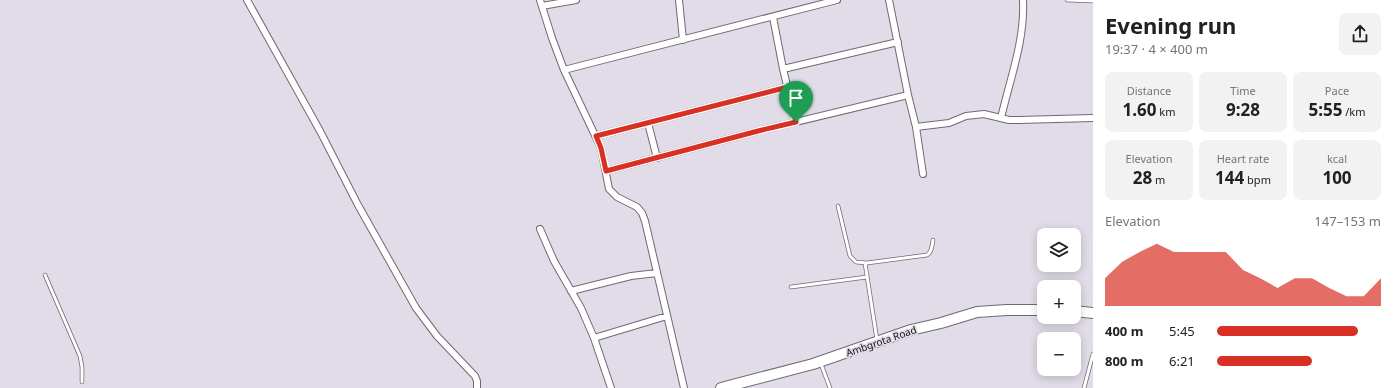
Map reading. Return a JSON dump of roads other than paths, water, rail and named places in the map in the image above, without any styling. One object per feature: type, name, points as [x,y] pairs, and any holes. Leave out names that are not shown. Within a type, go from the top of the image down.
[{"type":"main road","name":"Ambgrota Road","points":[[721,388],[747,385],[820,362],[911,330],[942,323],[977,312],[1037,310]]},
{"type":"main road","points":[[1081,312],[1093,313]]},
{"type":"street","points":[[247,0],[320,131],[358,205],[416,308],[437,336],[475,376],[477,388]]},
{"type":"street","points":[[576,0],[541,3],[564,70],[601,148],[608,183],[612,193],[637,207],[642,213],[645,221],[684,388]]},
{"type":"street","points":[[679,0],[683,40]]},
{"type":"street","points":[[564,70],[773,17],[821,2],[837,0]]},
{"type":"street","points":[[889,0],[916,127],[922,174]]},
{"type":"street","points":[[1000,118],[1022,32],[1023,0]]},
{"type":"street","points":[[773,17],[783,69],[796,122]]},
{"type":"street","points":[[783,69],[898,42]]},
{"type":"street","points":[[596,136],[788,87]]},
{"type":"street","points":[[606,171],[908,95]]},
{"type":"street","points":[[916,127],[949,122],[975,114],[984,114],[1000,118],[1019,120],[1093,118]]},
{"type":"street","points":[[648,123],[657,158]]},
{"type":"street","points":[[540,229],[554,261],[581,308],[594,338],[611,388]]},
{"type":"street","points":[[571,291],[631,276],[656,273]]},
{"type":"street","points":[[594,338],[667,316]]},
{"type":"lane","points":[[1067,0],[1093,1]]},
{"type":"lane","points":[[838,206],[850,256],[856,262],[865,263],[927,255],[932,249],[933,240]]},
{"type":"lane","points":[[865,263],[878,341]]},
{"type":"lane","points":[[45,275],[80,356],[82,382]]},
{"type":"lane","points":[[791,287],[867,277]]},
{"type":"lane","points":[[1084,388],[1093,354]]},
{"type":"lane","points":[[820,362],[830,388]]}]
